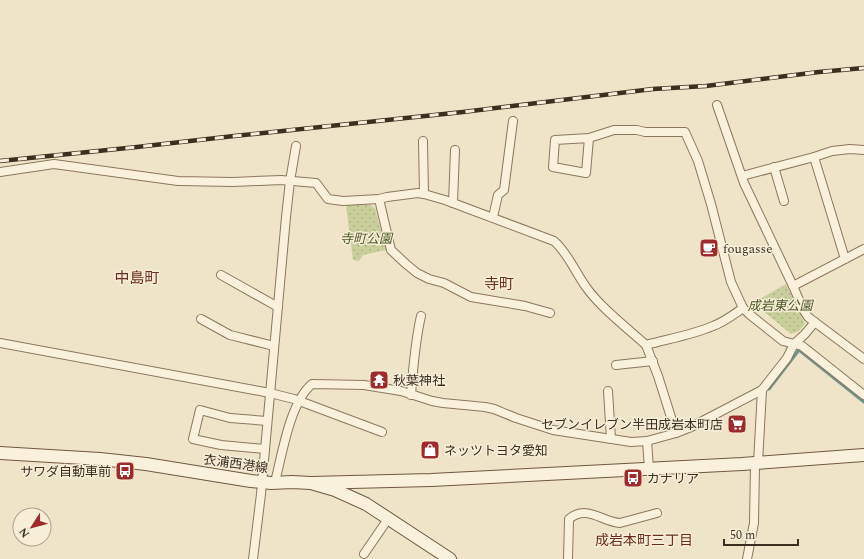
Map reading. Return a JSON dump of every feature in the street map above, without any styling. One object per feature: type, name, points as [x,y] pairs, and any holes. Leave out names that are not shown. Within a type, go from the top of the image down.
[{"type":"street","points":[[717,104],[744,183],[803,309],[808,317],[864,359]]},
{"type":"street","points":[[493,217],[498,195],[504,190],[513,121]]},
{"type":"street","points":[[589,138],[586,173],[553,167],[555,140],[589,138],[614,130],[685,132],[698,161],[732,282],[743,308],[783,342],[802,346],[864,395]]},
{"type":"street","points":[[423,141],[424,194]]},
{"type":"street","points":[[253,559],[262,482],[286,217],[296,146]]},
{"type":"street","points":[[742,176],[832,151],[850,149],[864,150]]},
{"type":"street","points":[[453,203],[454,150]]},
{"type":"street","points":[[814,157],[845,259]]},
{"type":"street","points":[[0,172],[54,164],[178,180],[233,182],[290,180],[316,183],[328,199],[342,201],[379,199],[418,193],[493,217],[554,241],[561,247],[586,287],[598,302],[646,345],[676,433]]},
{"type":"street","points":[[774,167],[784,201]]},
{"type":"street","points":[[379,199],[391,250],[417,273],[444,283],[471,297],[525,306],[550,313]]},
{"type":"street","points":[[793,286],[864,249]]},
{"type":"street","points":[[221,275],[278,307]]},
{"type":"street","points":[[646,345],[713,326],[732,316],[743,308]]},
{"type":"street","points":[[411,395],[417,333],[421,316]]},
{"type":"street","points":[[201,319],[230,335],[274,346]]},
{"type":"street","points":[[275,482],[290,422],[299,401],[312,384],[364,385],[400,391],[432,401],[494,409],[553,430],[631,442],[676,433],[762,390],[787,358],[794,344],[815,322]]},
{"type":"street","points":[[0,343],[270,393],[299,401],[382,432]]},
{"type":"street","points":[[616,365],[652,361]]},
{"type":"street","points":[[747,559],[754,523],[762,390]]},
{"type":"street","points":[[608,391],[611,439]]},
{"type":"street","points":[[265,449],[193,439],[200,410],[230,418],[267,421]]},
{"type":"street","points":[[647,440],[649,469]]},
{"type":"street","name":"衣浦西港線","points":[[0,453],[100,459],[146,464],[251,481],[311,483],[335,490],[366,504],[450,559]]},
{"type":"street","points":[[311,483],[431,480],[649,469],[864,455]]},
{"type":"street","points":[[355,499],[351,492],[352,486],[359,482]]},
{"type":"street","points":[[568,559],[569,518],[573,515],[583,512],[614,523],[620,523],[657,513]]},
{"type":"street","points":[[364,554],[388,519]]},
{"type":"green space","name":"寺町公園","points":[[346,205],[370,205],[375,208],[386,250],[363,255],[359,261],[353,260]]},
{"type":"green space","name":"成岩東公園","points":[[786,284],[805,324],[799,331],[791,334],[753,303]]},
{"type":"waterway","points":[[769,389],[799,350],[864,402]]},
{"type":"railway","points":[[0,161],[463,112],[653,89],[706,86],[864,68]]},
{"type":"place","name":"fougasse","points":[[709,248]]},
{"type":"place","name":"秋葉神社","points":[[379,380]]},
{"type":"place","name":"セブンイレブン半田成岩本町店","points":[[737,424]]},
{"type":"place","name":"ネッツトヨタ愛知","points":[[430,450]]},
{"type":"place","name":"サワダ自動車前","points":[[125,471]]},
{"type":"place","name":"カナリア","points":[[633,478]]},
{"type":"district","name":"中島町","points":[[137,278]]},
{"type":"district","name":"寺町","points":[[499,284]]},
{"type":"district","name":"成岩本町三丁目","points":[[644,540]]}]
